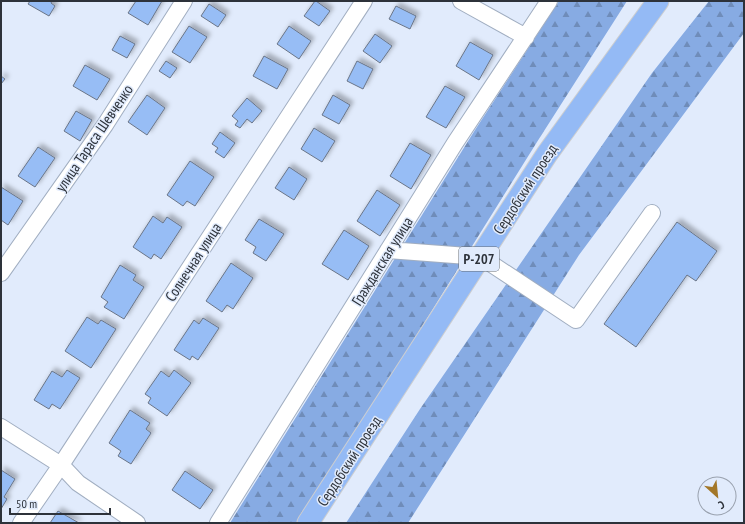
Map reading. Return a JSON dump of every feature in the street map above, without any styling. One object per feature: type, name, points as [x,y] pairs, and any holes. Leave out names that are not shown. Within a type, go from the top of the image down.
[{"type":"main road","name":"Сердобский проезд","points":[[308,523],[547,154],[658,1]]},
{"type":"street","name":"улица Тараса Шевченко","points":[[1,273],[105,125],[184,1]]},
{"type":"street","name":"Солнечная улица","points":[[21,523],[61,465],[364,1]]},
{"type":"street","points":[[461,1],[526,37]]},
{"type":"street","name":"Гражданская улица","points":[[218,523],[455,143],[549,1]]},
{"type":"street","points":[[388,250],[481,257],[576,320],[652,213]]},
{"type":"street","points":[[1,428],[61,465],[78,483],[137,523]]},
{"type":"green space","points":[[559,1],[627,1],[537,142],[340,458],[296,523],[230,523],[475,130]]},
{"type":"green space","points":[[709,1],[744,1],[744,33],[579,255],[408,523],[346,523],[420,409],[652,73]]},
{"type":"building","points":[[30,1],[52,1],[51,3],[55,6],[49,16],[28,4]]},
{"type":"building","points":[[136,1],[162,1],[148,25],[128,13]]},
{"type":"building","points":[[315,1],[330,11],[319,26],[304,16]]},
{"type":"building","points":[[209,4],[226,15],[218,27],[201,16]]},
{"type":"building","points":[[396,6],[416,16],[410,29],[389,19]]},
{"type":"building","points":[[189,26],[207,37],[190,63],[172,52]]},
{"type":"building","points":[[289,26],[311,41],[299,59],[277,44]]},
{"type":"building","points":[[375,34],[392,46],[380,63],[363,51]]},
{"type":"building","points":[[120,36],[135,44],[127,58],[112,50]]},
{"type":"building","points":[[470,42],[493,55],[479,80],[456,66]]},
{"type":"building","points":[[264,56],[288,69],[277,89],[253,76]]},
{"type":"building","points":[[166,61],[177,68],[170,78],[159,71]]},
{"type":"building","points":[[357,61],[373,69],[363,89],[347,81]]},
{"type":"building","points":[[85,65],[110,79],[97,100],[73,86]]},
{"type":"building","points":[[1,76],[5,79],[1,84]]},
{"type":"building","points":[[445,86],[465,97],[446,128],[426,117]]},
{"type":"building","points":[[147,95],[165,108],[147,135],[128,122]]},
{"type":"building","points":[[333,95],[350,105],[339,124],[322,115]]},
{"type":"building","points":[[247,98],[262,111],[252,123],[247,119],[240,128],[235,125],[238,121],[232,116]]},
{"type":"building","points":[[76,111],[92,120],[80,141],[64,131]]},
{"type":"building","points":[[314,128],[335,141],[322,162],[301,149]]},
{"type":"building","points":[[220,132],[235,143],[224,158],[215,152],[218,148],[212,144]]},
{"type":"building","points":[[410,143],[431,155],[411,189],[390,176]]},
{"type":"building","points":[[38,147],[55,158],[35,187],[18,176]]},
{"type":"building","points":[[190,161],[214,177],[195,206],[187,201],[183,206],[167,195]]},
{"type":"building","points":[[289,167],[307,179],[294,200],[275,188]]},
{"type":"building","points":[[1,187],[23,201],[8,225],[1,220]]},
{"type":"building","points":[[377,190],[400,205],[380,236],[357,221]]},
{"type":"building","points":[[153,216],[163,223],[167,217],[182,227],[161,259],[154,254],[151,259],[133,247]]},
{"type":"building","points":[[259,219],[284,234],[266,261],[253,253],[256,247],[245,240]]},
{"type":"building","points":[[677,222],[717,251],[696,281],[687,275],[636,347],[604,324]]},
{"type":"building","points":[[344,230],[369,246],[348,280],[322,264]]},
{"type":"building","points":[[231,263],[253,278],[233,309],[227,305],[222,312],[206,301]]},
{"type":"building","points":[[120,265],[136,275],[133,280],[144,287],[124,319],[104,307],[108,302],[101,297]]},
{"type":"building","points":[[87,317],[98,324],[101,320],[116,329],[91,368],[65,351]]},
{"type":"building","points":[[203,318],[219,328],[198,360],[192,356],[190,360],[174,350],[194,320],[199,324]]},
{"type":"building","points":[[67,370],[80,378],[60,409],[52,404],[49,409],[34,400],[52,371],[62,377]]},
{"type":"building","points":[[174,370],[191,383],[167,416],[148,403],[151,398],[145,394],[161,371],[169,377]]},
{"type":"building","points":[[130,410],[150,423],[146,429],[151,433],[131,464],[118,456],[121,451],[109,443]]},
{"type":"building","points":[[1,470],[15,479],[4,497],[7,499],[1,509]]},
{"type":"building","points":[[185,471],[213,490],[200,509],[172,490]]},
{"type":"building","points":[[58,511],[79,523],[50,523]]}]
